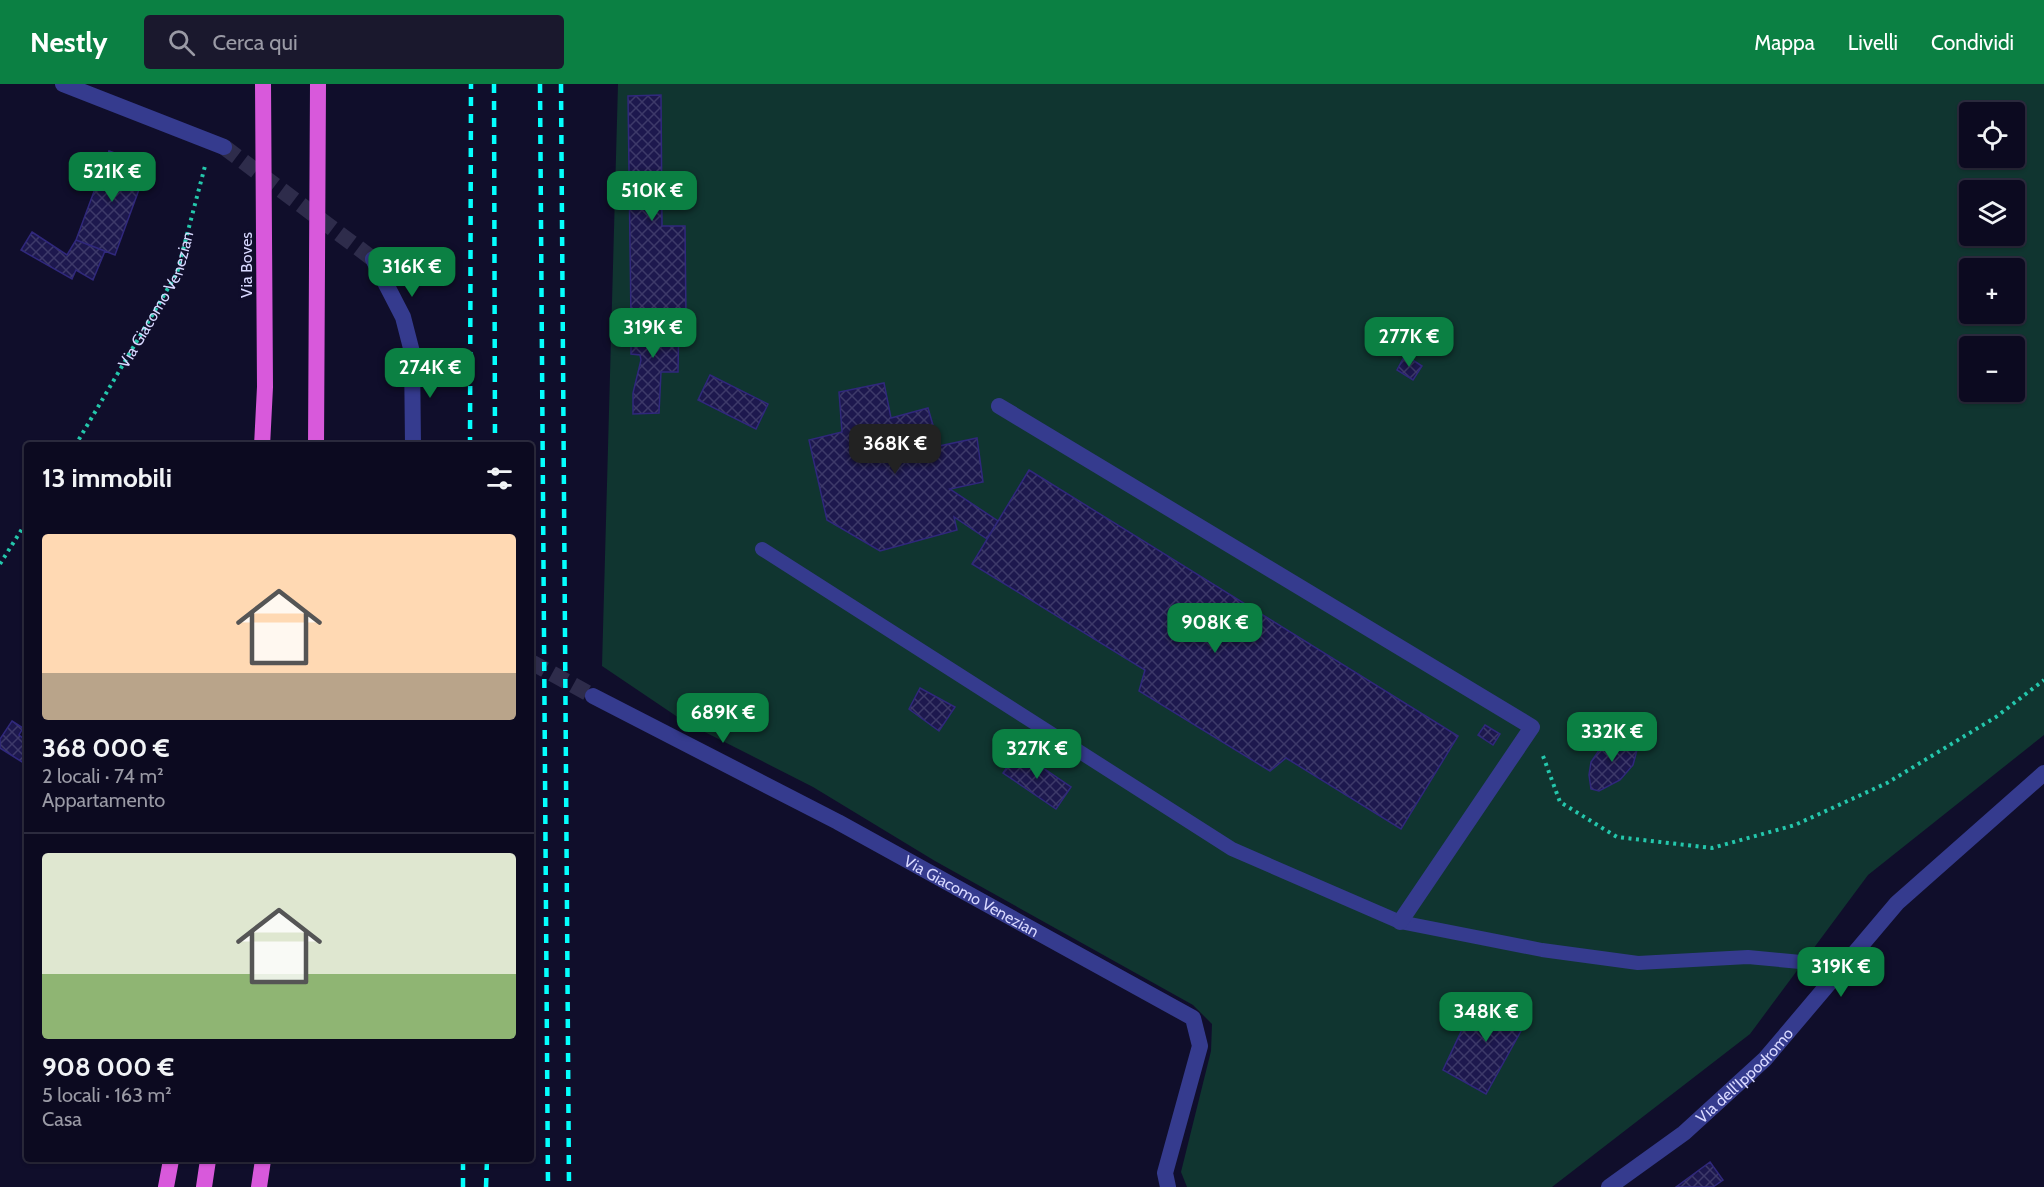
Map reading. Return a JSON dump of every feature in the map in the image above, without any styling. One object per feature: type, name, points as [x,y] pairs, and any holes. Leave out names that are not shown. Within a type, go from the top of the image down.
[{"type":"highway","name":"Via Boves","points":[[262,442],[265,387],[263,84]]},
{"type":"highway","points":[[316,442],[318,84]]},
{"type":"highway","points":[[166,1187],[171,1162]]},
{"type":"highway","points":[[204,1187],[208,1162]]},
{"type":"highway","points":[[259,1187],[263,1162]]},
{"type":"street","points":[[63,84],[218,144]]},
{"type":"street","points":[[373,259],[403,317],[412,352],[414,442]]},
{"type":"street","points":[[999,406],[1532,727],[1400,922]]},
{"type":"street","name":"Via Giacomo Venezian","points":[[593,696],[838,822],[1193,1018],[1200,1046],[1166,1173],[1168,1187]]},
{"type":"street","name":"Via dell'Ippodromo","points":[[1609,1187],[1684,1133],[1765,1059],[1897,903],[2044,773]]},
{"type":"lane","points":[[762,549],[1232,849],[1400,922],[1542,950],[1638,963],[1748,957],[1811,963],[1837,976]]},
{"type":"path","name":"Via Giacomo Venezian","points":[[77,442],[177,273],[218,144]]},
{"type":"path","points":[[0,564],[24,526]]},
{"type":"path","points":[[1532,727],[1560,802],[1617,837],[1712,848],[1795,825],[1887,783],[1996,717],[2044,680]]},
{"type":"green space","points":[[618,84],[2044,84],[2044,735],[1868,875],[1750,1034],[1552,1187],[1187,1187],[1181,1172],[1211,1051],[1212,1024],[1193,1005],[935,861],[813,787],[685,722],[602,666]]},
{"type":"building","points":[[661,95],[662,226],[685,226],[686,318],[631,320],[628,96]]},
{"type":"building","points":[[109,151],[148,165],[115,255],[76,240]]},
{"type":"building","points":[[32,232],[67,255],[76,240],[105,251],[93,280],[76,270],[72,279],[21,250]]},
{"type":"building","points":[[679,318],[678,372],[661,372],[659,413],[633,414],[633,393],[641,360],[640,355],[631,354],[631,320]]},
{"type":"building","points":[[1405,355],[1422,366],[1413,380],[1397,370]]},
{"type":"building","points":[[710,375],[768,404],[756,429],[698,400]]},
{"type":"building","points":[[884,383],[891,418],[928,408],[939,446],[977,438],[983,482],[950,489],[998,521],[987,539],[954,517],[957,530],[880,551],[827,520],[809,440],[842,432],[839,392]]},
{"type":"building","points":[[1029,470],[1458,736],[1401,829],[1286,758],[1270,771],[1139,691],[1145,670],[972,564]]},
{"type":"building","points":[[920,688],[955,707],[939,731],[909,709]]},
{"type":"building","points":[[12,721],[23,728],[19,735],[24,739],[22,762],[0,748],[0,739]]},
{"type":"building","points":[[1485,725],[1500,734],[1493,745],[1478,735]]},
{"type":"building","points":[[1608,737],[1633,742],[1638,746],[1633,765],[1620,780],[1599,791],[1591,789],[1589,775],[1591,762]]},
{"type":"building","points":[[1018,751],[1071,787],[1056,809],[1003,773]]},
{"type":"building","points":[[1487,995],[1531,1013],[1486,1094],[1443,1070],[1468,1017],[1476,1019]]},
{"type":"building","points":[[1710,1162],[1723,1180],[1713,1187],[1676,1187]]},
{"type":"tunnel","points":[[224,147],[373,259]]},
{"type":"tunnel","points":[[534,664],[593,696]]},
{"type":"railway","points":[[470,442],[471,84]]},
{"type":"railway","points":[[494,84],[495,442]]},
{"type":"railway","points":[[540,84],[548,1187]]},
{"type":"railway","points":[[561,84],[569,1187]]},
{"type":"railway","points":[[463,1162],[463,1187]]},
{"type":"railway","points":[[486,1187],[487,1162]]}]
